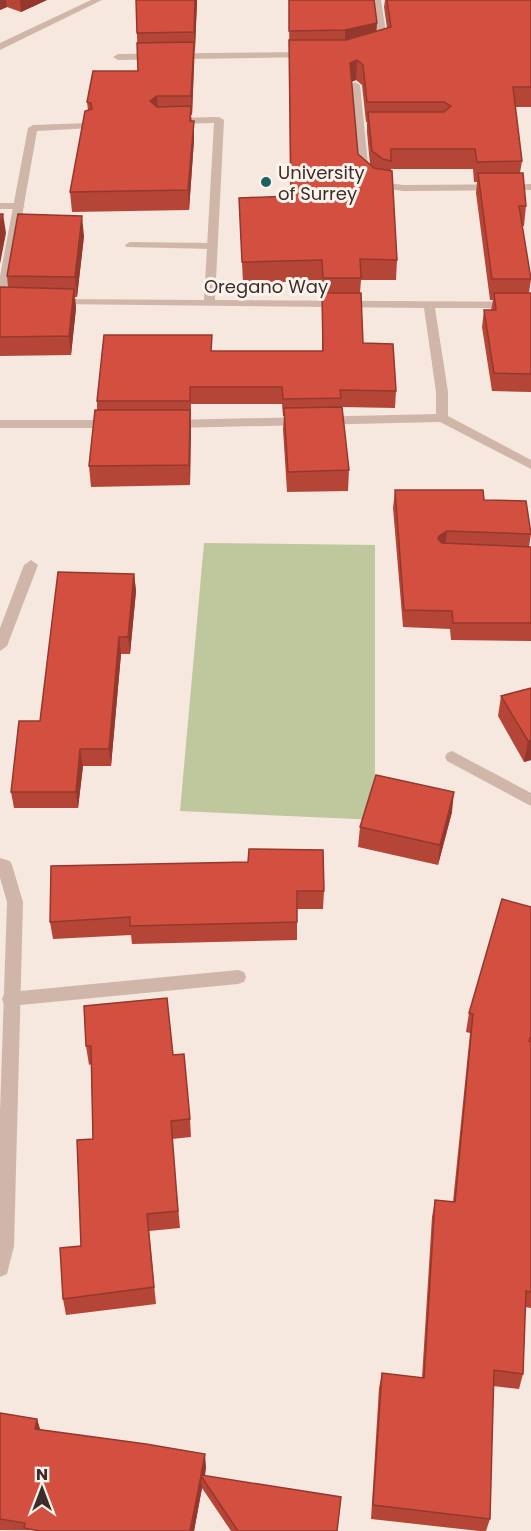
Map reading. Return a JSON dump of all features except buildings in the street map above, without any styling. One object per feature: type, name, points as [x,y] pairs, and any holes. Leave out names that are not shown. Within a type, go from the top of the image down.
[{"type":"street","points":[[0,47],[98,0]]},
{"type":"street","points":[[364,50],[383,45],[377,0]]},
{"type":"street","points":[[118,57],[321,54]]},
{"type":"street","points":[[355,85],[364,174],[378,184],[403,188],[531,187]]},
{"type":"street","points":[[158,121],[219,120],[208,304]]},
{"type":"street","points":[[4,301],[33,128],[88,126]]},
{"type":"street","points":[[360,128],[372,128]]},
{"type":"street","points":[[0,206],[20,206]]},
{"type":"street","points":[[130,245],[212,246]]},
{"type":"street","name":"Oregano Way","points":[[46,302],[531,305]]},
{"type":"street","points":[[429,305],[442,392],[442,418]]},
{"type":"street","points":[[154,424],[442,418],[531,465]]},
{"type":"street","points":[[0,424],[130,424]]},
{"type":"street","points":[[0,646],[31,565]]},
{"type":"street","points":[[452,757],[531,800]]},
{"type":"street","points":[[0,864],[4,865],[15,902],[10,999],[5,1246],[0,1268]]},
{"type":"street","points":[[10,999],[238,977]]},
{"type":"green space","points":[[204,543],[375,545],[375,795],[377,820],[180,811]]},
{"type":"place","name":"University of Surrey","points":[[266,182]]}]
